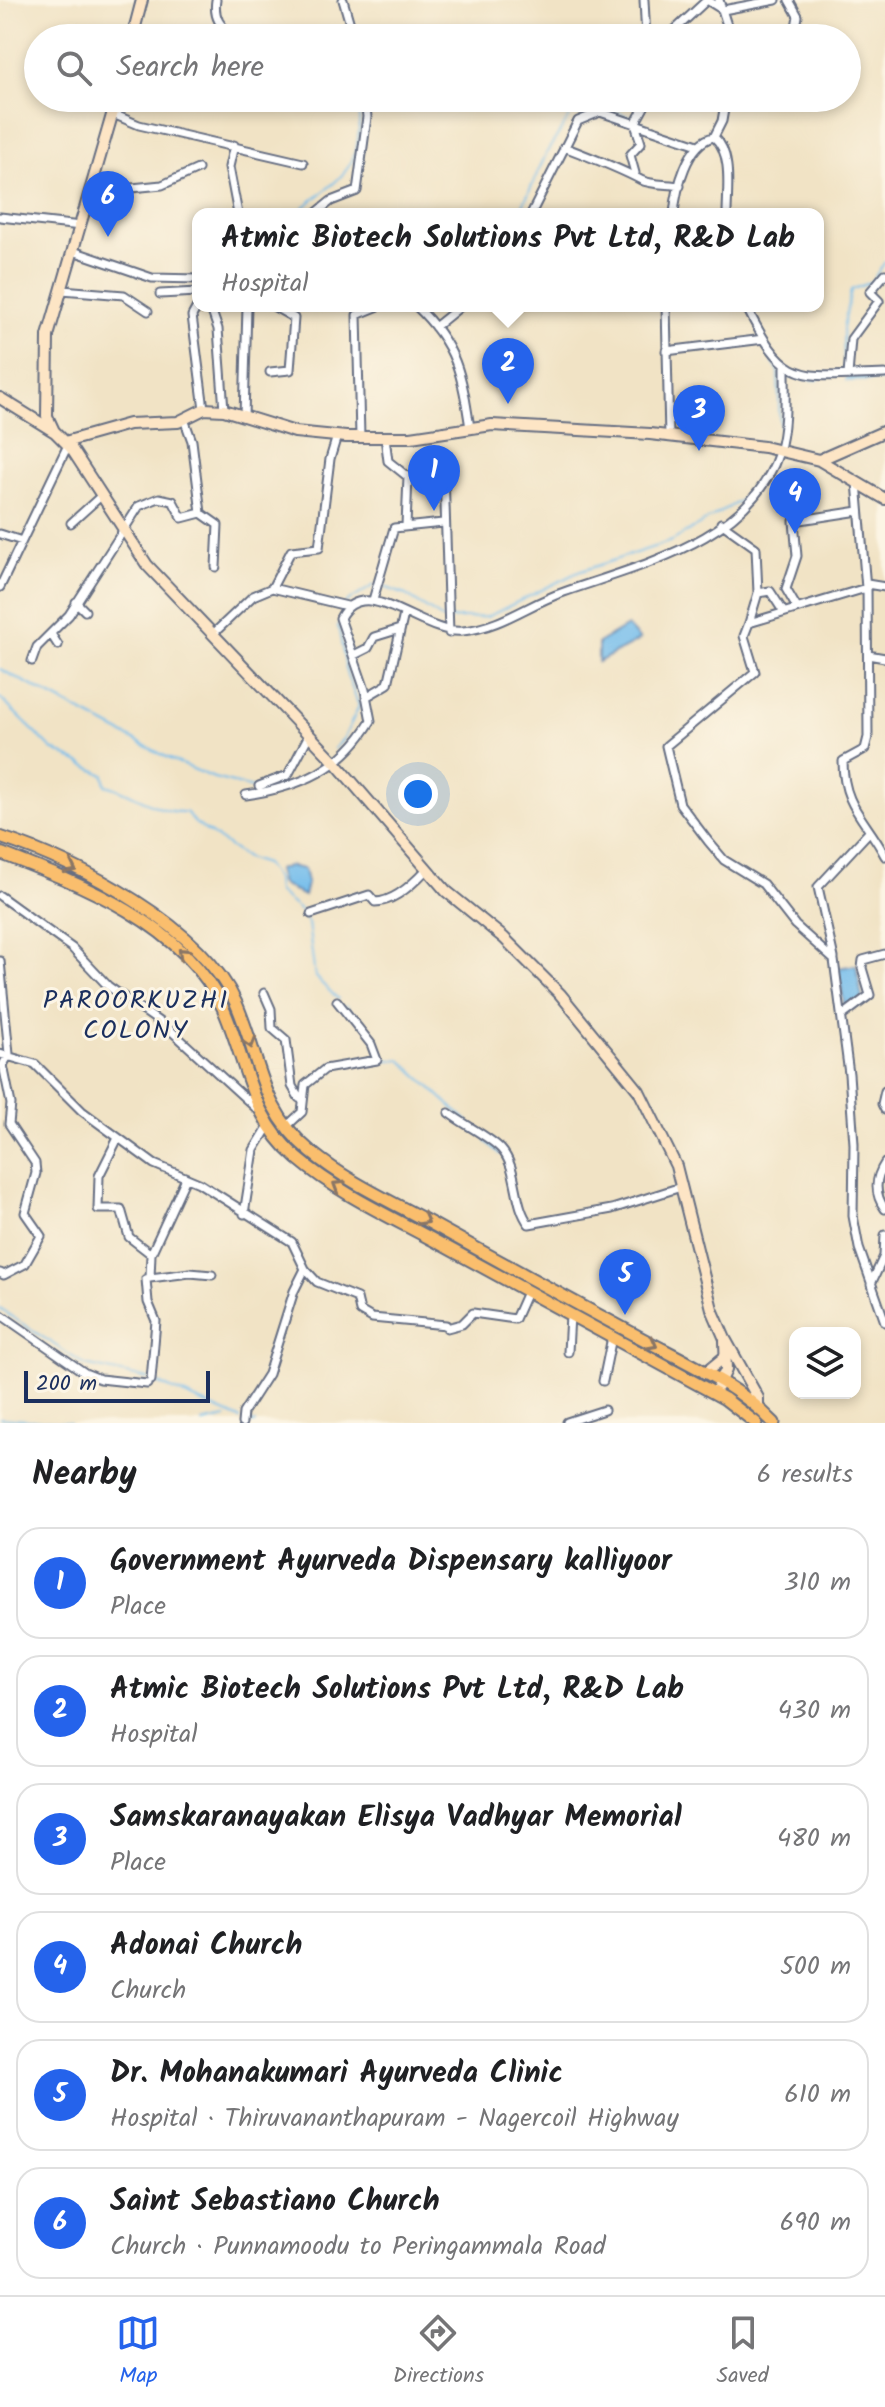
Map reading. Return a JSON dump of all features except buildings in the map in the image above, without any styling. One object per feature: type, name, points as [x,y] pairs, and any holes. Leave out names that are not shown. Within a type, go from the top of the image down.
[{"type":"main road","points":[[136,24],[142,0]]},
{"type":"main road","points":[[55,432],[47,416],[48,336],[113,114]]},
{"type":"main road","points":[[0,398],[55,432],[102,495],[147,565],[334,761],[426,870],[504,938],[560,994],[629,1079],[676,1166],[712,1309],[758,1398],[758,1408]]},
{"type":"main road","points":[[66,444],[129,424],[184,419],[204,409],[224,410],[295,432],[337,436],[385,437],[492,425],[669,437],[779,451],[819,460],[885,499]]},
{"type":"main road","points":[[819,460],[885,431]]},
{"type":"main road","points":[[0,837],[113,889],[158,915],[197,946],[219,973],[236,1003],[263,1087],[286,1127],[314,1155],[342,1174],[721,1381],[774,1423]]},
{"type":"main road","points":[[0,853],[52,873],[117,907],[149,926],[188,957],[223,1008],[258,1110],[268,1127],[297,1159],[334,1185],[714,1393],[756,1423]]},
{"type":"main road","points":[[714,1393],[726,1370],[725,1339]]},
{"type":"main road","points":[[705,1373],[727,1355]]},
{"type":"street","points":[[216,0],[214,12],[220,24]]},
{"type":"street","points":[[343,0],[349,24]]},
{"type":"street","points":[[644,0],[645,24]]},
{"type":"street","points":[[681,24],[707,0],[723,10],[776,0]]},
{"type":"street","points":[[719,0],[727,24]]},
{"type":"street","points":[[789,0],[798,16],[797,24]]},
{"type":"street","points":[[322,208],[331,201],[357,191],[366,112]]},
{"type":"street","points":[[534,208],[578,121],[600,112],[722,144],[727,208]]},
{"type":"street","points":[[642,112],[637,122],[641,143],[630,155],[635,173],[641,180],[680,186]]},
{"type":"street","points":[[675,208],[680,186],[706,140],[722,121],[724,112]]},
{"type":"street","points":[[113,114],[139,125],[303,163]]},
{"type":"street","points":[[234,145],[229,167],[237,208]]},
{"type":"street","points":[[564,147],[618,171],[635,173]]},
{"type":"street","points":[[91,192],[162,185],[198,169]]},
{"type":"street","points":[[0,217],[81,226]]},
{"type":"street","points":[[73,251],[152,278],[192,279]]},
{"type":"street","points":[[848,375],[851,339],[879,301],[870,292],[885,274]]},
{"type":"street","points":[[62,290],[124,295],[148,311]]},
{"type":"street","points":[[160,294],[192,292]]},
{"type":"street","points":[[194,312],[192,316],[204,409]]},
{"type":"street","points":[[212,312],[218,329],[224,410]]},
{"type":"street","points":[[244,417],[247,312]]},
{"type":"street","points":[[270,372],[290,370],[294,318],[284,312]]},
{"type":"street","points":[[360,437],[357,315],[364,312]]},
{"type":"street","points":[[421,312],[435,327],[461,368],[470,428]]},
{"type":"street","points":[[435,327],[454,312]]},
{"type":"street","points":[[666,312],[669,437]]},
{"type":"street","points":[[749,312],[761,339],[785,367],[813,375],[885,374]]},
{"type":"street","points":[[666,351],[761,339]]},
{"type":"street","points":[[246,795],[294,786],[355,748],[371,721],[354,655],[340,618],[346,606],[353,601],[373,600],[449,633],[489,628],[553,595],[689,547],[755,497],[779,451],[785,408],[785,367]]},
{"type":"street","points":[[184,419],[192,441],[201,513],[218,525],[216,567]]},
{"type":"street","points":[[272,588],[291,551],[319,548],[330,459],[337,436]]},
{"type":"street","points":[[385,437],[388,461],[408,477],[406,526]]},
{"type":"street","points":[[0,587],[66,444]]},
{"type":"street","points":[[444,471],[443,523],[449,633]]},
{"type":"street","points":[[857,482],[867,584],[868,737],[865,749],[843,761],[843,785],[857,815],[885,856]]},
{"type":"street","points":[[71,523],[102,495]]},
{"type":"street","points":[[32,661],[37,647],[76,602],[139,506],[159,498],[173,501],[182,518],[201,513]]},
{"type":"street","points":[[797,608],[786,589],[797,556],[794,521],[859,511]]},
{"type":"street","points":[[373,600],[394,528],[443,523]]},
{"type":"street","points":[[721,523],[756,548],[758,593],[744,636],[755,672],[668,741],[673,785],[680,804],[724,860],[763,884],[795,925],[834,960]]},
{"type":"street","points":[[0,534],[22,541]]},
{"type":"street","points":[[749,623],[867,584],[885,587]]},
{"type":"street","points":[[213,634],[253,596],[272,588],[346,606]]},
{"type":"street","points":[[758,593],[770,591],[783,611]]},
{"type":"street","points":[[76,602],[85,611]]},
{"type":"street","points":[[366,697],[388,684],[404,614]]},
{"type":"street","points":[[354,655],[368,648],[374,637],[400,629]]},
{"type":"street","points":[[51,634],[58,645]]},
{"type":"street","points":[[868,655],[885,658]]},
{"type":"street","points":[[259,786],[288,775],[308,737]]},
{"type":"street","points":[[869,832],[818,887],[842,1016],[854,1144],[853,1216],[871,1284],[885,1322]]},
{"type":"street","points":[[311,914],[369,895],[375,902],[383,901],[411,885],[426,870]]},
{"type":"street","points":[[0,896],[72,948],[108,986],[168,1028],[258,1110]]},
{"type":"street","points":[[842,1016],[870,995],[863,960],[885,954]]},
{"type":"street","points":[[0,961],[3,1065],[11,1104],[9,1124],[35,1163],[36,1173],[25,1213],[41,1236],[25,1264],[4,1275],[0,1273]]},
{"type":"street","points":[[264,993],[271,1009],[272,1028],[286,1040],[292,1086],[302,1112]]},
{"type":"street","points":[[286,1127],[302,1112],[305,1085],[325,1069],[377,1060],[371,1044],[337,1001]]},
{"type":"street","points":[[4,1054],[35,1064],[82,1111],[154,1164],[186,1178],[292,1242],[305,1269],[317,1282],[357,1298],[360,1311],[372,1318],[446,1325],[447,1328],[462,1324],[473,1313],[515,1319],[527,1292]]},
{"type":"street","points":[[885,1091],[885,1110]]},
{"type":"street","points":[[449,1113],[501,1149],[517,1189],[522,1215],[529,1224],[612,1209],[681,1187]]},
{"type":"street","points":[[244,1214],[254,1150],[268,1127]]},
{"type":"street","points":[[118,1138],[99,1176],[98,1209],[121,1209],[129,1237],[151,1254]]},
{"type":"street","points":[[885,1163],[877,1175],[878,1200],[885,1209]]},
{"type":"street","points":[[150,1278],[151,1254],[186,1178]]},
{"type":"street","points":[[871,1284],[884,1256],[885,1235]]},
{"type":"street","points":[[242,1419],[268,1374],[294,1291],[305,1269]]},
{"type":"street","points":[[0,1314],[85,1373],[100,1379],[149,1382],[156,1321],[148,1302],[146,1279],[190,1273],[212,1275]]},
{"type":"street","points":[[568,1352],[570,1315]]},
{"type":"street","points":[[603,1381],[612,1337]]},
{"type":"street","points":[[567,1422],[604,1410]]},
{"type":"water","points":[[627,626],[640,640],[598,662],[598,643]]},
{"type":"water","points":[[288,866],[304,869],[307,883],[304,896],[281,884],[277,870]]},
{"type":"water","points":[[856,965],[862,998],[845,1009],[838,968]]},
{"type":"waterway","points":[[303,208],[348,168],[358,141],[359,112]]},
{"type":"waterway","points":[[522,208],[547,152],[572,112]]},
{"type":"waterway","points":[[617,112],[644,123]]},
{"type":"waterway","points":[[724,171],[724,197]]},
{"type":"waterway","points":[[844,369],[843,328],[851,290],[871,282],[885,262]]},
{"type":"waterway","points":[[762,343],[778,371],[780,428]]},
{"type":"waterway","points":[[788,375],[817,378]]},
{"type":"waterway","points":[[848,379],[885,378]]},
{"type":"waterway","points":[[770,463],[773,455]]},
{"type":"waterway","points":[[379,585],[406,595],[443,619],[487,617],[578,572],[672,541],[751,494]]},
{"type":"waterway","points":[[346,603],[374,585]]},
{"type":"waterway","points":[[334,749],[344,738],[359,706],[347,675],[338,625]]},
{"type":"waterway","points":[[0,669],[174,761],[214,778],[256,789],[267,788]]},
{"type":"waterway","points":[[0,698],[52,749],[104,775],[106,785],[166,810],[186,812],[195,823],[246,858],[265,864],[276,879],[277,892],[301,911],[308,923],[315,977],[338,999]]},
{"type":"waterway","points":[[314,772],[325,759]]},
{"type":"waterway","points":[[346,1006],[356,1020]]},
{"type":"waterway","points":[[379,1060],[401,1060],[468,1122]]},
{"type":"waterway","points":[[486,1141],[500,1154]]},
{"type":"waterway","points":[[0,1309],[85,1365],[149,1379]]},
{"type":"waterway","points":[[155,1382],[240,1419]]},
{"type":"waterway","points":[[0,1418],[70,1423]]},
{"type":"waterway","points":[[202,1423],[226,1418]]},
{"type":"waterway","points":[[246,1421],[255,1423]]},
{"type":"place","name":"Saint Sebastiano Church","points":[[108,237]]},
{"type":"place","name":"Atmic Biotech Solutions Pvt Ltd, R&D Lab","points":[[508,404]]},
{"type":"place","name":"Samskaranayakan Elisya Vadhyar Memorial","points":[[699,451]]},
{"type":"place","name":"Government Ayurveda Dispensary kalliyoor","points":[[434,511]]},
{"type":"place","name":"Adonai Church","points":[[795,534]]},
{"type":"place","name":"Dr. Mohanakumari Ayurveda Clinic","points":[[625,1315]]},
{"type":"district","name":"PAROORKUZHI COLONY","points":[[136,1016]]}]
